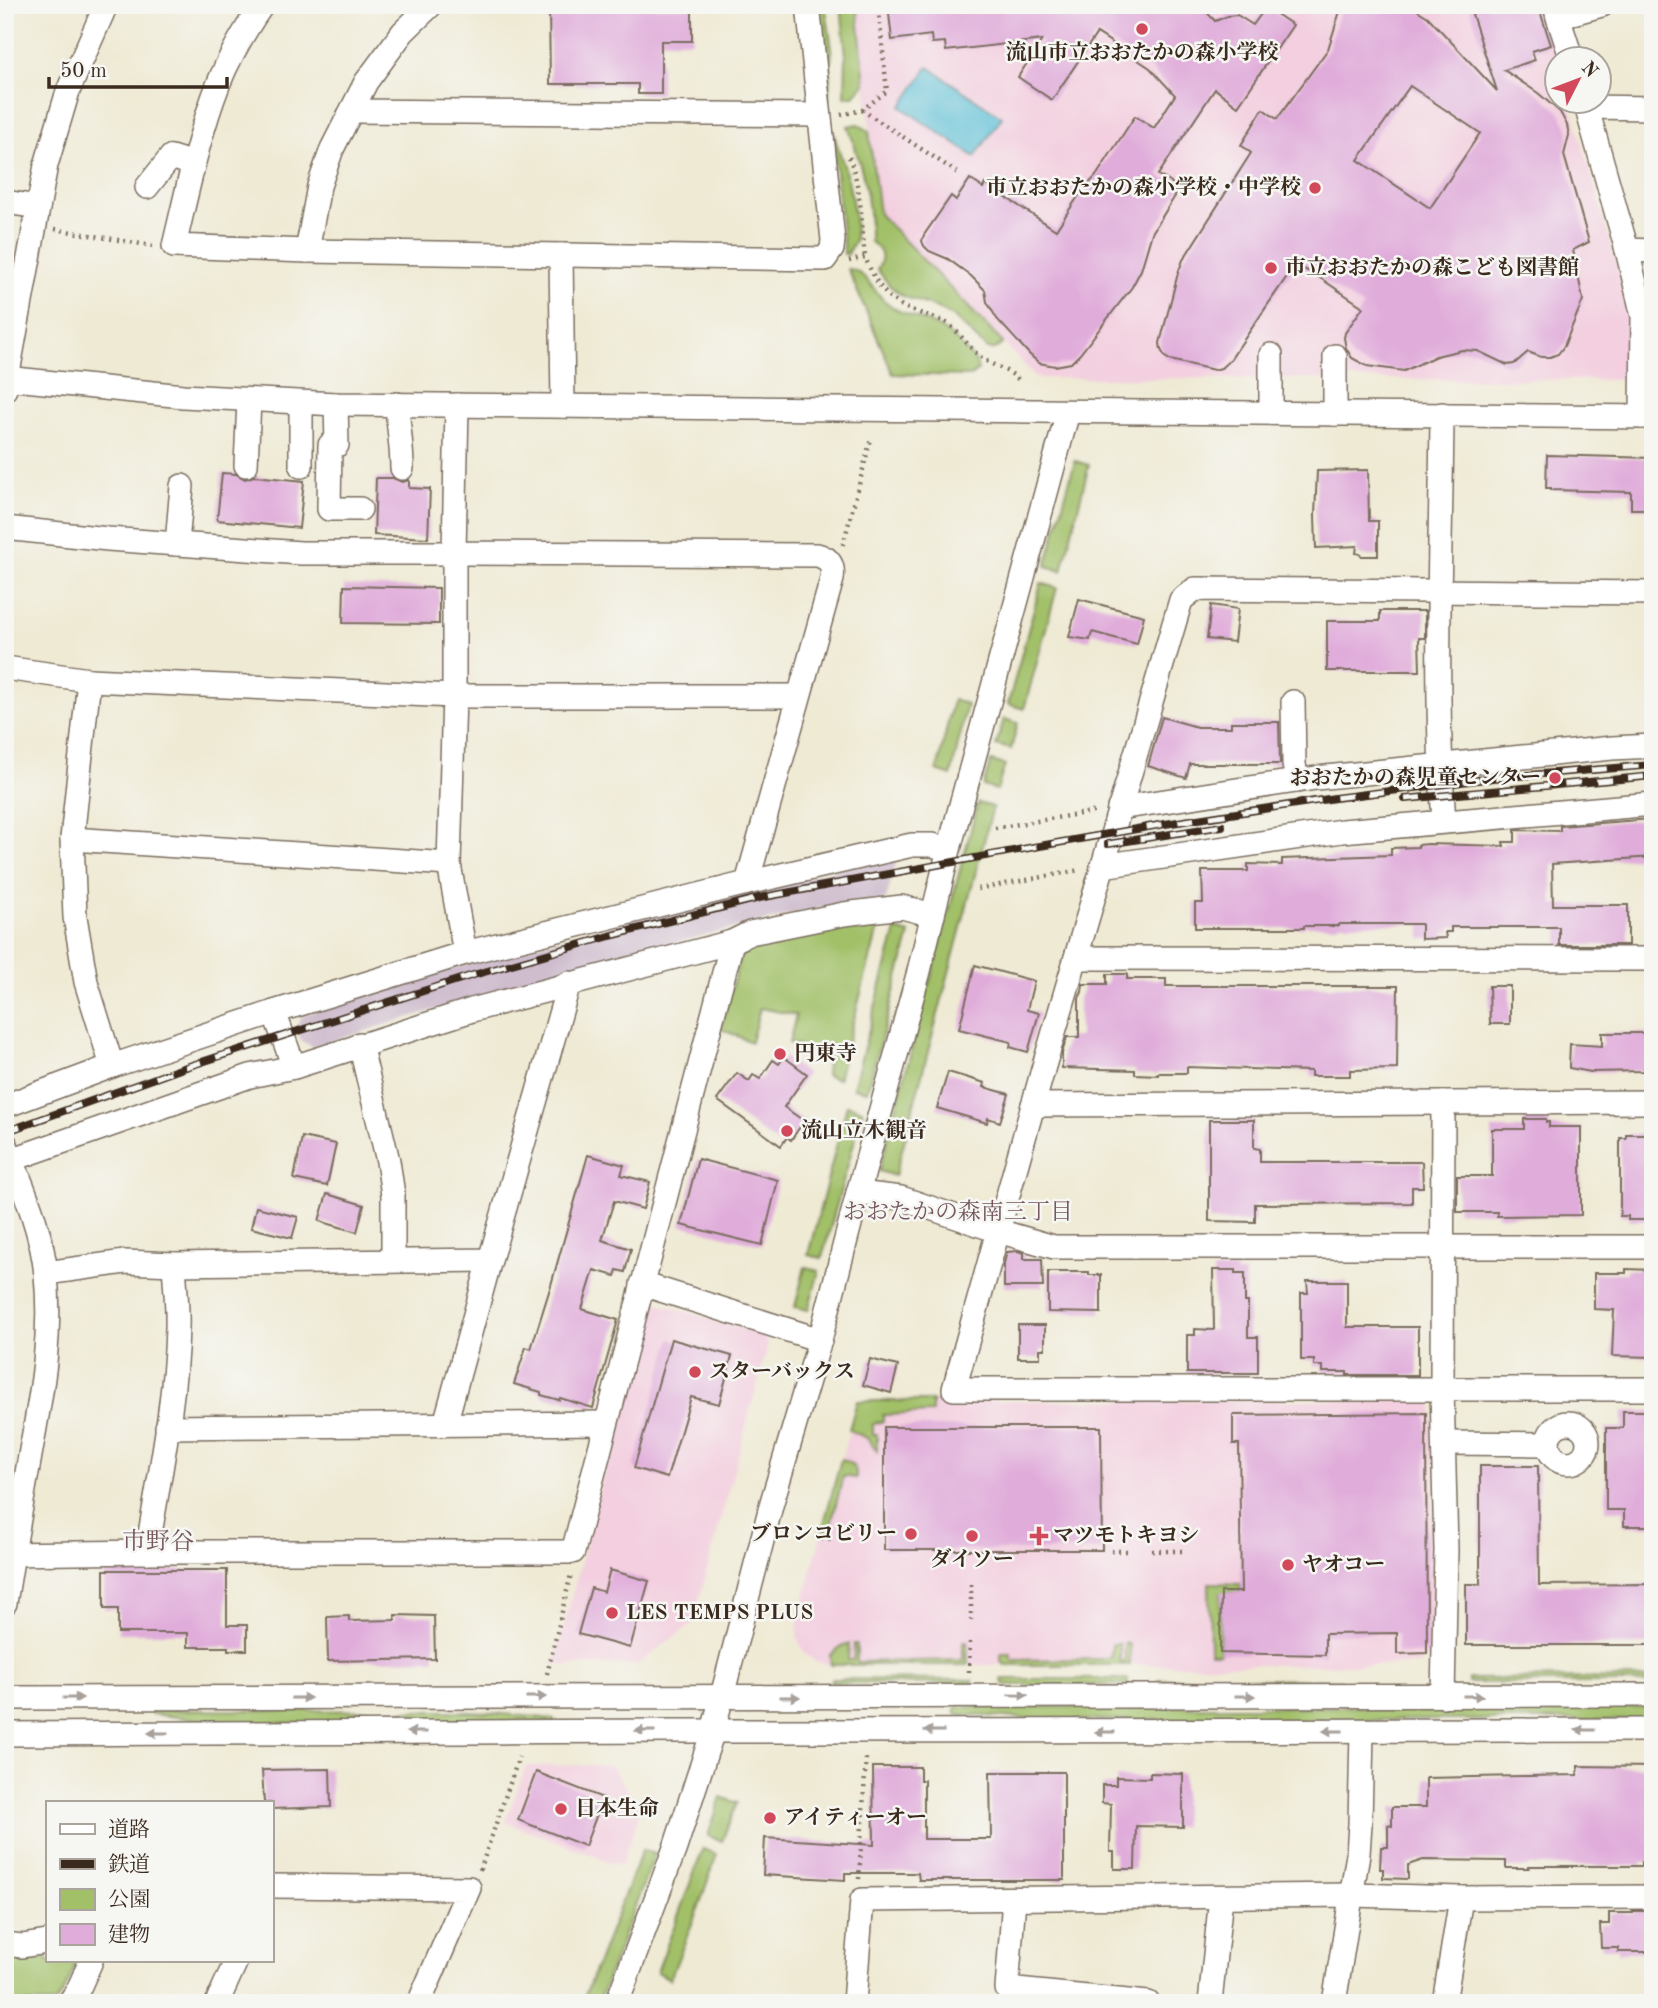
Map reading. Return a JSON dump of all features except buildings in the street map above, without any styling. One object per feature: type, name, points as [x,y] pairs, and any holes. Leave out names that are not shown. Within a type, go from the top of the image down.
[{"type":"street","points":[[106,5],[68,91],[46,165],[6,382],[301,404],[1647,417],[1643,316],[1589,116]]},
{"type":"street","points":[[262,5],[242,34],[218,85],[193,164],[174,246],[307,251],[825,260],[832,249],[833,240],[830,116],[808,5]]},
{"type":"street","points":[[307,251],[319,186],[332,149],[366,82],[403,32],[431,5]]},
{"type":"street","points":[[1568,46],[1557,11],[1602,5]]},
{"type":"street","points":[[1612,106],[1653,108]]},
{"type":"street","points":[[352,111],[830,116]]},
{"type":"street","points":[[147,187],[171,157],[193,164]]},
{"type":"street","points":[[5,202],[38,207]]},
{"type":"street","points":[[1627,250],[1653,251]]},
{"type":"street","points":[[561,254],[563,406]]},
{"type":"street","points":[[1271,355],[1271,413]]},
{"type":"street","points":[[1335,356],[1335,414]]},
{"type":"street","points":[[246,465],[249,401]]},
{"type":"street","points":[[301,404],[301,466]]},
{"type":"street","points":[[337,404],[337,445],[330,445],[329,509],[360,509]]},
{"type":"street","points":[[397,404],[402,468]]},
{"type":"street","points":[[457,405],[449,864],[465,953]]},
{"type":"street","points":[[617,2003],[675,1848],[713,1731],[772,1502],[820,1340],[1068,411]]},
{"type":"street","points":[[1442,414],[1438,591],[1440,765],[1444,821]]},
{"type":"street","points":[[177,544],[182,486]]},
{"type":"street","points":[[5,528],[301,553],[824,557],[833,569],[832,579],[747,883]]},
{"type":"street","points":[[1653,593],[1195,589],[1181,600],[1076,958],[1036,1063],[1033,1105],[954,1389],[1653,1389]]},
{"type":"street","points":[[5,668],[89,680],[454,696],[799,698]]},
{"type":"street","points":[[89,680],[72,839],[75,917],[86,982],[112,1066]]},
{"type":"street","points":[[1293,702],[1294,764],[1297,781]]},
{"type":"street","points":[[1119,808],[1297,781],[1653,746]]},
{"type":"street","points":[[1102,866],[1329,832],[1653,804]]},
{"type":"street","points":[[72,839],[449,864]]},
{"type":"street","points":[[5,1106],[112,1066],[274,1012],[465,953],[912,845],[932,845],[949,849]]},
{"type":"street","points":[[5,1603],[9,1554],[48,1351],[46,1273],[31,1212],[7,1155],[250,1076],[295,1067],[472,1010],[732,942],[750,933],[844,914],[902,907],[933,915]]},
{"type":"street","points":[[9,1554],[573,1552],[732,942]]},
{"type":"street","points":[[1076,958],[1653,959]]},
{"type":"street","points":[[445,1424],[569,983]]},
{"type":"street","points":[[274,1012],[295,1067]]},
{"type":"street","points":[[360,1044],[388,1161],[393,1195],[393,1260]]},
{"type":"street","points":[[1033,1105],[1653,1102]]},
{"type":"street","points":[[1443,1103],[1446,1549],[1443,1696]]},
{"type":"street","points":[[858,1193],[901,1198],[1054,1247],[1653,1247]]},
{"type":"street","points":[[46,1273],[125,1262],[174,1264],[490,1260]]},
{"type":"street","points":[[147,1552],[167,1427],[177,1327],[174,1264]]},
{"type":"street","points":[[642,1284],[820,1340]]},
{"type":"street","points":[[167,1427],[606,1423]]},
{"type":"street","points":[[1444,1443],[1548,1444]]},
{"type":"street","points":[[5,1698],[1653,1695]]},
{"type":"street","points":[[5,1734],[1653,1730]]},
{"type":"street","points":[[1334,2003],[1358,1854],[1362,1731]]},
{"type":"street","points":[[273,1885],[469,1888],[419,2003]]},
{"type":"street","points":[[855,2003],[862,1900],[1351,1895],[1461,1898],[1653,1897]]},
{"type":"street","points":[[1210,2003],[1221,1896]]},
{"type":"street","points":[[1444,2003],[1461,1898]]},
{"type":"street","points":[[1014,1899],[1007,1989],[1148,2003]]},
{"type":"street","points":[[5,1944],[22,1946],[46,1942]]},
{"type":"street","points":[[69,2003],[91,1962]]},
{"type":"street","points":[[217,2003],[236,1962]]},
{"type":"path","points":[[830,116],[862,110],[887,91],[878,5]]},
{"type":"path","points":[[862,110],[961,175]]},
{"type":"path","points":[[830,116],[841,125]]},
{"type":"path","points":[[849,155],[862,211],[864,257],[877,285],[892,300],[914,311],[933,316],[950,326],[983,359],[1017,377],[1021,383]]},
{"type":"path","points":[[52,229],[166,248],[174,246]]},
{"type":"path","points":[[845,262],[864,257]]},
{"type":"path","points":[[830,563],[842,548],[871,439]]},
{"type":"path","points":[[995,828],[1119,808]]},
{"type":"path","points":[[978,889],[1102,866]]},
{"type":"path","points":[[814,1536],[834,1541]]},
{"type":"path","points":[[1111,1551],[1129,1551]]},
{"type":"path","points":[[1152,1551],[1187,1551]]},
{"type":"path","points":[[547,1674],[574,1563],[573,1552]]},
{"type":"path","points":[[971,1584],[971,1620]]},
{"type":"path","points":[[970,1642],[970,1672]]},
{"type":"path","points":[[469,1888],[477,1878],[519,1757]]},
{"type":"path","points":[[862,1900],[858,1885],[866,1757]]},
{"type":"shaded area","points":[[857,5],[1542,5],[1554,46],[1542,46],[1542,116],[1574,116],[1629,306],[1627,380],[1037,378],[879,214]]},
{"type":"shaded area","points":[[898,855],[886,900],[831,905],[665,945],[313,1047],[301,1041],[296,1027],[303,1015],[416,978],[680,907]]},
{"type":"shaded area","points":[[657,1303],[761,1334],[768,1344],[693,1623],[637,1665],[554,1665],[646,1310]]},
{"type":"shaded area","points":[[1426,1400],[1433,1407],[1433,1652],[1419,1665],[831,1665],[815,1661],[805,1654],[800,1645],[797,1636],[798,1622],[857,1401]]},
{"type":"shaded area","points":[[610,1765],[641,1809],[621,1866],[505,1822],[526,1766]]},
{"type":"green space","points":[[818,5],[824,5],[826,10],[832,49],[828,104]]},
{"type":"green space","points":[[841,5],[857,5],[865,84],[854,96],[845,97],[846,56]]},
{"type":"green space","points":[[858,124],[869,131],[879,214],[1003,343],[998,347],[987,349],[955,318],[901,295],[877,269],[881,254],[870,242],[865,183],[848,126]]},
{"type":"green space","points":[[832,130],[846,172],[854,213],[855,242],[848,254],[844,254]]},
{"type":"green space","points":[[848,269],[866,279],[892,307],[934,325],[949,335],[973,358],[978,370],[971,376],[893,374]]},
{"type":"green space","points":[[1075,461],[1089,465],[1062,571],[1046,566]]},
{"type":"green space","points":[[1041,583],[1057,588],[1024,709],[1008,704]]},
{"type":"green space","points":[[953,700],[967,704],[951,776],[937,771]]},
{"type":"green space","points":[[1004,719],[1018,723],[1011,749],[996,745]]},
{"type":"green space","points":[[991,761],[1005,765],[997,790],[983,786]]},
{"type":"green space","points":[[978,803],[993,807],[895,1176],[879,1171]]},
{"type":"green space","points":[[880,922],[838,1079],[826,1075],[827,1061],[812,1058],[813,1049],[789,1043],[796,1015],[760,1008],[751,1042],[721,1029],[740,956],[751,947],[836,927]]},
{"type":"green space","points":[[896,930],[910,934],[867,1091],[853,1088]]},
{"type":"green space","points":[[847,1105],[863,1110],[822,1258],[808,1255]]},
{"type":"green space","points":[[805,1267],[819,1271],[808,1310],[795,1307]]},
{"type":"green space","points":[[857,1401],[932,1401],[932,1413],[883,1415],[883,1421],[873,1424],[873,1435],[877,1435],[877,1451],[867,1438],[849,1430]]},
{"type":"green space","points":[[841,1459],[853,1466],[856,1478],[843,1476],[829,1533],[822,1531]]},
{"type":"green space","points":[[1209,1583],[1241,1584],[1240,1592],[1221,1593],[1220,1653],[1210,1653]]},
{"type":"green space","points":[[963,1642],[967,1642],[968,1665],[831,1665],[830,1655],[843,1645],[849,1644],[848,1660],[853,1660],[854,1644],[857,1644],[857,1662],[963,1660]]},
{"type":"green space","points":[[1125,1643],[1130,1645],[1130,1665],[1005,1665],[1001,1661],[1001,1654],[1011,1654],[1011,1660],[1111,1659],[1112,1644],[1120,1644],[1120,1661],[1125,1661]]},
{"type":"green space","points":[[1653,1678],[1653,1683],[1468,1683],[1468,1679]]},
{"type":"green space","points":[[831,1679],[972,1680],[973,1684],[831,1683]]},
{"type":"green space","points":[[1002,1679],[1128,1679],[1128,1685],[1011,1685],[1003,1684]]},
{"type":"green space","points":[[1158,1679],[1341,1680],[1341,1684],[1159,1684]]},
{"type":"green space","points":[[956,1707],[1653,1707],[1653,1720],[1047,1720],[956,1714]]},
{"type":"green space","points":[[152,1710],[449,1711],[554,1719],[554,1724],[229,1723],[152,1714]]},
{"type":"green space","points":[[721,1797],[737,1803],[722,1841],[708,1836]]},
{"type":"green space","points":[[703,1849],[717,1854],[670,1979],[657,1972]]},
{"type":"green space","points":[[642,1850],[655,1854],[598,2003],[582,2003]]},
{"type":"green space","points":[[46,1956],[46,1962],[77,1962],[64,1992],[55,2003],[5,2003],[5,1957]]},
{"type":"water","points":[[928,67],[1002,117],[975,157],[901,107]]},
{"type":"railway","points":[[5,1132],[183,1068],[470,976],[610,936],[759,898],[1165,824],[1335,798],[1493,778],[1653,765]]},
{"type":"railway","points":[[1405,799],[1653,776]]},
{"type":"railway","points":[[1108,844],[1222,826]]},
{"type":"place","name":"流山市立おおたかの森小学校","points":[[1142,29]]},
{"type":"place","name":"市立おおたかの森小学校・中学校","points":[[1315,188]]},
{"type":"place","name":"市立おおたかの森こども図書館","points":[[1271,268]]},
{"type":"place","name":"おおたかの森児童センター","points":[[1555,778]]},
{"type":"place","name":"円東寺","points":[[780,1054]]},
{"type":"place","name":"流山立木観音","points":[[787,1131]]},
{"type":"place","name":"スターバックス","points":[[695,1372]]},
{"type":"place","name":"ブロンコビリー","points":[[911,1534]]},
{"type":"place","name":"ダイソー","points":[[972,1536]]},
{"type":"place","name":"マツモトキヨシ","points":[[1039,1536]]},
{"type":"place","name":"ヤオコー","points":[[1288,1565]]},
{"type":"place","name":"LES TEMPS PLUS","points":[[612,1613]]},
{"type":"place","name":"日本生命","points":[[561,1809]]},
{"type":"place","name":"アイティーオー","points":[[770,1818]]},
{"type":"district","name":"おおたかの森南三丁目","points":[[958,1212]]},
{"type":"district","name":"市野谷","points":[[158,1543]]}]
